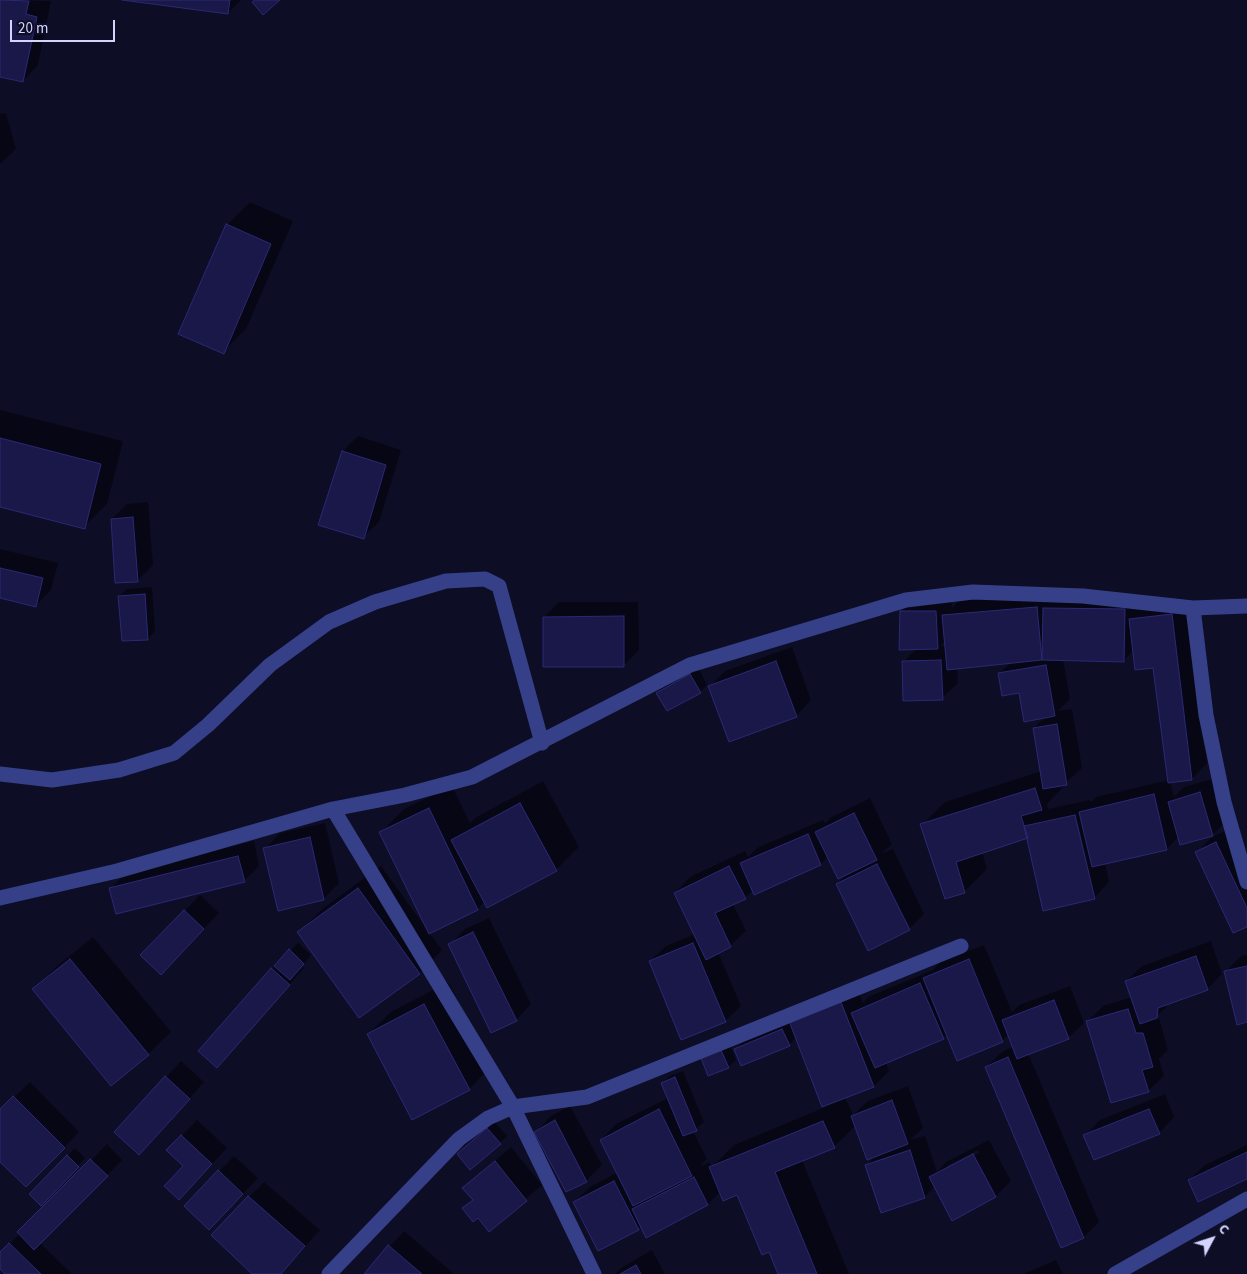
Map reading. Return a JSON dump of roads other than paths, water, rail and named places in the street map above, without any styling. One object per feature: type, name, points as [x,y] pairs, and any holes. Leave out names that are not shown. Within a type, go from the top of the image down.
[{"type":"street","points":[[0,774],[52,780],[120,770],[174,753],[208,725],[270,665],[329,622],[375,602],[446,581],[485,579],[499,586],[542,742]]},
{"type":"street","points":[[0,898],[117,872],[333,809],[405,795],[472,777],[690,665],[906,600],[982,592],[1084,596],[1193,608],[1247,606]]},
{"type":"street","points":[[1193,608],[1206,715],[1224,802],[1247,882]]},
{"type":"street","points":[[333,809],[513,1108],[594,1274]]},
{"type":"street","points":[[329,1274],[459,1139],[488,1118],[513,1108],[587,1097],[961,946]]},
{"type":"street","points":[[1115,1274],[1247,1199]]}]
